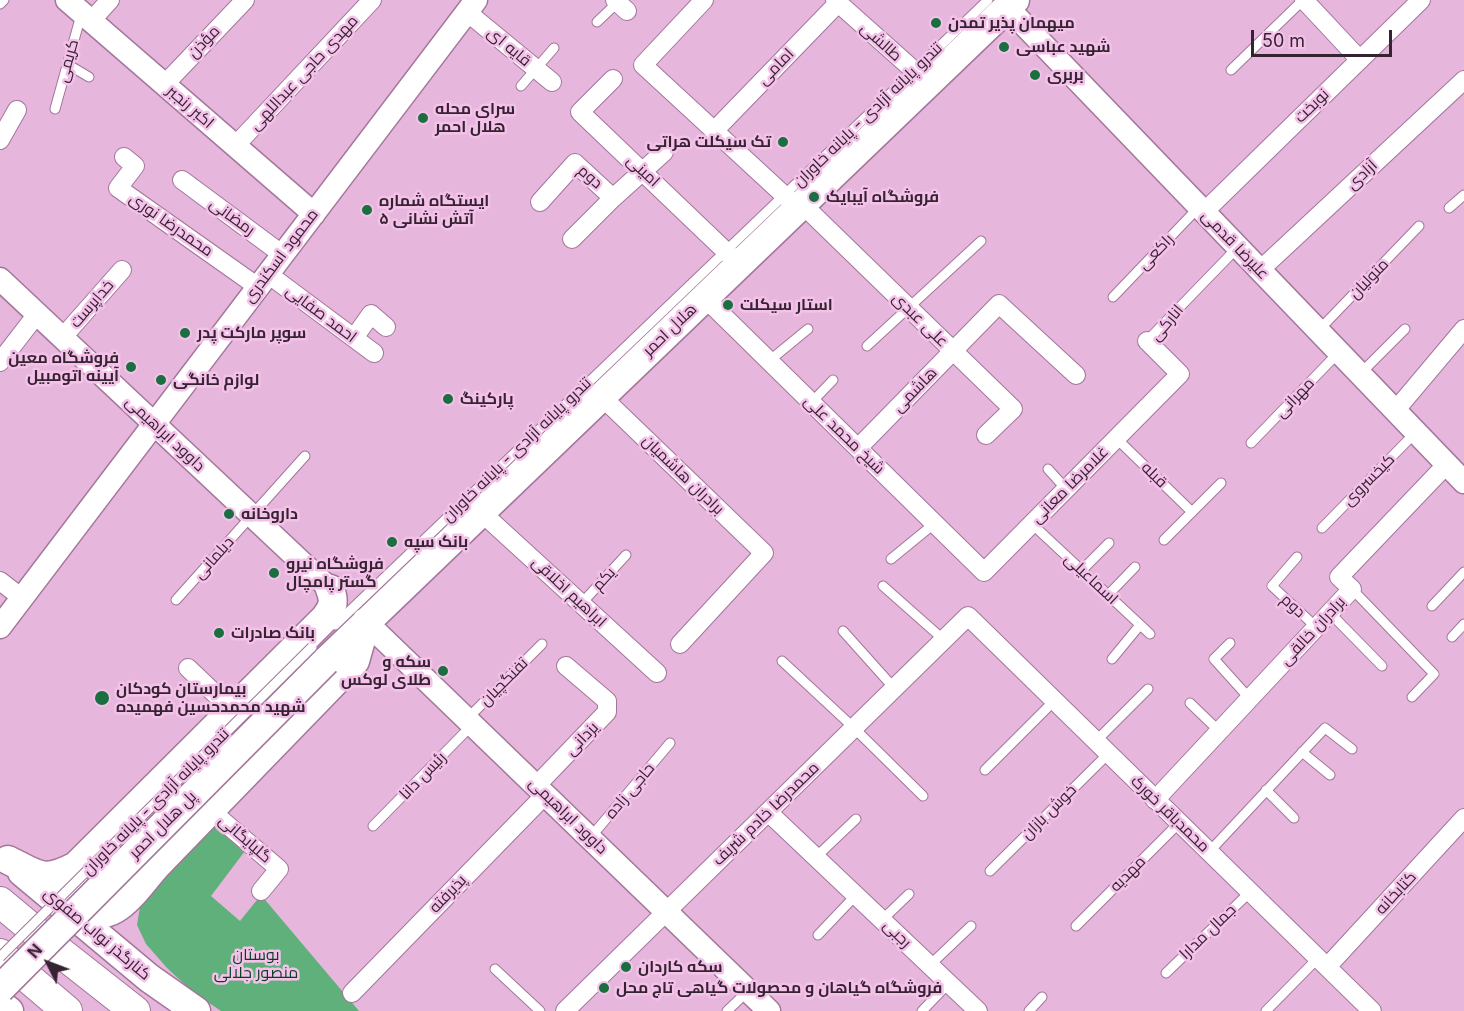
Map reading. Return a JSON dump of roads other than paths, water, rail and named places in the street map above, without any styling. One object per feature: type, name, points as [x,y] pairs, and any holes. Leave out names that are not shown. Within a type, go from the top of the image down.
[{"type":"highway","points":[[0,902],[135,1011]]},
{"type":"highway","points":[[0,956],[67,1011]]},
{"type":"main road","name":"هلال احمر","points":[[319,649],[366,622],[704,297],[732,258],[794,203],[921,77],[1003,2]]},
{"type":"main road","points":[[4,856],[40,876],[56,877],[76,866],[325,618],[332,609],[334,601],[330,589]]},
{"type":"main road","points":[[76,866],[71,882],[74,896],[84,907],[97,914],[109,912],[124,905],[146,876],[356,661],[366,622]]},
{"type":"main road","name":"پل هلال احمر","points":[[0,989],[319,649]]},
{"type":"main road","name":"کنارگذر نواب صفوی","points":[[4,856],[149,978],[196,1011]]},
{"type":"main road","points":[[124,905],[124,935],[149,978]]},
{"type":"main road","points":[[0,1004],[9,1011]]},
{"type":"street","points":[[80,11],[110,0]]},
{"type":"street","name":"مؤذن","points":[[164,84],[245,0]]},
{"type":"street","name":"مهدی حاجی عبداللهی","points":[[235,146],[372,0]]},
{"type":"street","points":[[704,0],[643,65],[794,203]]},
{"type":"street","points":[[1304,0],[1360,60]]},
{"type":"street","name":"نوبخت","points":[[1201,209],[1421,0]]},
{"type":"street","name":"طالشی","points":[[836,1],[921,77]]},
{"type":"street","name":"امامی","points":[[714,131],[836,1]]},
{"type":"street","name":"علیرضا قدمی","points":[[1003,2],[1464,481]]},
{"type":"street","name":"قایه ای","points":[[471,6],[535,69],[552,82]]},
{"type":"street","name":"محمود اسکندری","points":[[0,627],[471,6]]},
{"type":"street","name":"اکبر رنجبر","points":[[80,11],[314,214]]},
{"type":"street","name":"امینی","points":[[614,79],[580,112],[732,258]]},
{"type":"street","name":"آزادی","points":[[1260,270],[1464,80]]},
{"type":"street","points":[[0,140],[17,110]]},
{"type":"street","points":[[643,171],[663,152]]},
{"type":"street","name":"محمدرضا نوری","points":[[124,157],[135,166],[118,188],[263,281]]},
{"type":"street","name":"دوم","points":[[540,202],[575,163],[613,198],[643,171]]},
{"type":"street","name":"رمضانی","points":[[182,180],[283,255]]},
{"type":"street","points":[[572,239],[613,198]]},
{"type":"street","name":"علی عبدی","points":[[794,203],[909,308],[1013,409],[986,435]]},
{"type":"street","name":"خداپرست","points":[[62,338],[122,270]]},
{"type":"street","name":"داوود ابراهیمی","points":[[0,279],[330,589]]},
{"type":"street","name":"احمد صفایی","points":[[263,281],[374,353]]},
{"type":"street","name":"شیخ محمد علی","points":[[704,297],[984,572]]},
{"type":"street","name":"هاشمی","points":[[858,448],[999,304],[1076,375]]},
{"type":"street","points":[[0,362],[37,314]]},
{"type":"street","points":[[354,338],[371,314],[386,327]]},
{"type":"street","points":[[1395,411],[1464,329]]},
{"type":"street","name":"انارکی","points":[[1147,341],[1180,375],[1156,398]]},
{"type":"street","name":"برادران هاشمیان","points":[[601,396],[764,553],[680,644]]},
{"type":"street","name":"غلامرضا معانی","points":[[984,572],[1156,398]]},
{"type":"street","name":"برادران خالقی","points":[[1155,800],[1352,589],[1339,577],[1447,464]]},
{"type":"street","name":"ابراهیم اخلاقی","points":[[481,512],[657,673]]},
{"type":"street","points":[[0,581],[22,598]]},
{"type":"street","name":"محمدرضا خادم شریف","points":[[566,1011],[968,616]]},
{"type":"street","name":"محمدباقر خورک","points":[[968,616],[1372,1011]]},
{"type":"street","name":"داوود ابراهیمی","points":[[366,622],[769,1011]]},
{"type":"street","name":"یزدانی","points":[[541,790],[607,712],[607,700],[566,666]]},
{"type":"street","points":[[188,668],[232,710]]},
{"type":"street","name":"پذیرفته","points":[[352,993],[541,790]]},
{"type":"street","name":"گلپایگانی","points":[[210,810],[279,869],[261,891]]},
{"type":"street","name":"رجبی","points":[[768,812],[978,1011]]},
{"type":"street","name":"کتابخانه","points":[[1322,963],[1464,818]]},
{"type":"lane","points":[[0,4],[4,0]]},
{"type":"lane","points":[[1231,70],[1304,0]]},
{"type":"lane","points":[[597,22],[620,4]]},
{"type":"lane","name":"کریمی","points":[[55,109],[80,11]]},
{"type":"lane","points":[[521,86],[554,48]]},
{"type":"lane","points":[[67,64],[89,77]]},
{"type":"lane","points":[[1449,208],[1464,195]]},
{"type":"lane","name":"راکعی","points":[[1113,297],[1201,209]]},
{"type":"lane","name":"متولیان","points":[[1318,331],[1419,226]]},
{"type":"lane","points":[[867,346],[981,241]]},
{"type":"lane","name":"انارکی","points":[[1147,341],[1238,247]]},
{"type":"lane","name":"تندرو پایانه آزادی - پایانه خاوران","points":[[328,631],[732,258]]},
{"type":"lane","points":[[769,362],[808,329]]},
{"type":"lane","points":[[1360,374],[1405,329]]},
{"type":"lane","name":"مهرانی","points":[[1251,443],[1339,352]]},
{"type":"lane","points":[[811,403],[833,381]]},
{"type":"lane","name":"کیخسروی","points":[[1322,528],[1416,432]]},
{"type":"lane","name":"قبله","points":[[1116,438],[1192,512]]},
{"type":"lane","name":"دیلمانی","points":[[176,600],[305,456]]},
{"type":"lane","points":[[1048,469],[1066,489]]},
{"type":"lane","points":[[1164,540],[1221,483]]},
{"type":"lane","points":[[891,559],[935,523]]},
{"type":"lane","name":"اسماعیلی","points":[[1032,524],[1150,634]]},
{"type":"lane","points":[[1082,570],[1109,543]]},
{"type":"lane","name":"یکم","points":[[581,604],[626,555]]},
{"type":"lane","name":"دوم","points":[[1297,557],[1272,586],[1316,627]]},
{"type":"lane","points":[[1108,595],[1136,567]]},
{"type":"lane","points":[[1432,606],[1464,572]]},
{"type":"lane","points":[[884,586],[944,640]]},
{"type":"lane","points":[[1352,589],[1434,674],[1412,697]]},
{"type":"lane","points":[[1330,613],[1382,666]]},
{"type":"lane","points":[[1452,637],[1464,624]]},
{"type":"lane","points":[[1112,659],[1140,625]]},
{"type":"lane","points":[[843,631],[894,688]]},
{"type":"lane","points":[[1230,643],[1214,659],[1250,699]]},
{"type":"lane","name":"تفنگچیان","points":[[469,722],[542,644]]},
{"type":"lane","name":"تندرو پایانه آزادی - پایانه خاوران","points":[[0,956],[319,649]]},
{"type":"lane","points":[[782,661],[923,796]]},
{"type":"lane","name":"خوش بازان","points":[[990,872],[1102,747],[1148,689]]},
{"type":"lane","points":[[985,770],[1054,701]]},
{"type":"lane","points":[[1190,703],[1219,731]]},
{"type":"lane","name":"رئیس دانا","points":[[373,826],[469,722]]},
{"type":"lane","points":[[1209,852],[1325,728],[1352,749]]},
{"type":"lane","name":"حاجی زاده","points":[[590,838],[670,743]]},
{"type":"lane","points":[[1302,752],[1330,775]]},
{"type":"lane","points":[[1266,790],[1294,818]]},
{"type":"lane","points":[[816,857],[856,819]]},
{"type":"lane","name":"مهدیه","points":[[1076,926],[1179,823]]},
{"type":"lane","name":"جمال مدارا","points":[[1166,973],[1250,892]]},
{"type":"lane","points":[[882,920],[909,894]]},
{"type":"lane","points":[[818,935],[856,895]]},
{"type":"lane","points":[[930,965],[971,926]]},
{"type":"lane","points":[[1266,1011],[1322,963]]},
{"type":"lane","points":[[495,969],[540,1011]]},
{"type":"lane","points":[[922,1011],[949,983]]},
{"type":"lane","points":[[727,1011],[748,991]]},
{"type":"lane","points":[[1029,1011],[1042,997]]},
{"type":"place","name":"میهمان پذیر تمدن","points":[[936,23]]},
{"type":"place","name":"شهید عباسی","points":[[1004,47]]},
{"type":"place","name":"بربری","points":[[1035,75]]},
{"type":"place","name":"سرای محله هلال احمر","points":[[423,118]]},
{"type":"place","name":"تک سیکلت هراتی","points":[[783,142]]},
{"type":"place","name":"فروشگاه آیبایک","points":[[814,197]]},
{"type":"place","name":"ایستگاه شماره ۵ آتش نشانی","points":[[367,210]]},
{"type":"place","name":"استار سیکلت","points":[[728,305]]},
{"type":"place","name":"سوپر مارکت پدر","points":[[185,333]]},
{"type":"place","name":"فروشگاه معین آیینه اتومبیل","points":[[131,367]]},
{"type":"place","name":"لوازم خانگی","points":[[161,380]]},
{"type":"place","name":"پارکینگ","points":[[448,399]]},
{"type":"place","name":"داروخانه","points":[[229,514]]},
{"type":"place","name":"بانک سپه","points":[[392,542]]},
{"type":"place","name":"فروشگاه نیرو گستر پامچال","points":[[274,573]]},
{"type":"place","name":"بانک صادرات","points":[[219,633]]},
{"type":"place","name":"سکه و طلای لوکس","points":[[443,671]]},
{"type":"place","name":"بیمارستان کودکان شهید محمدحسین فهمیده","points":[[102,698]]},
{"type":"place","name":"سکه کاردان","points":[[626,967]]},
{"type":"place","name":"فروشگاه گیاهان و محصولات گیاهی تاج محل","points":[[604,988]]},
{"type":"park label","name":"بوستان منصور جلالی","points":[[256,964]]}]
